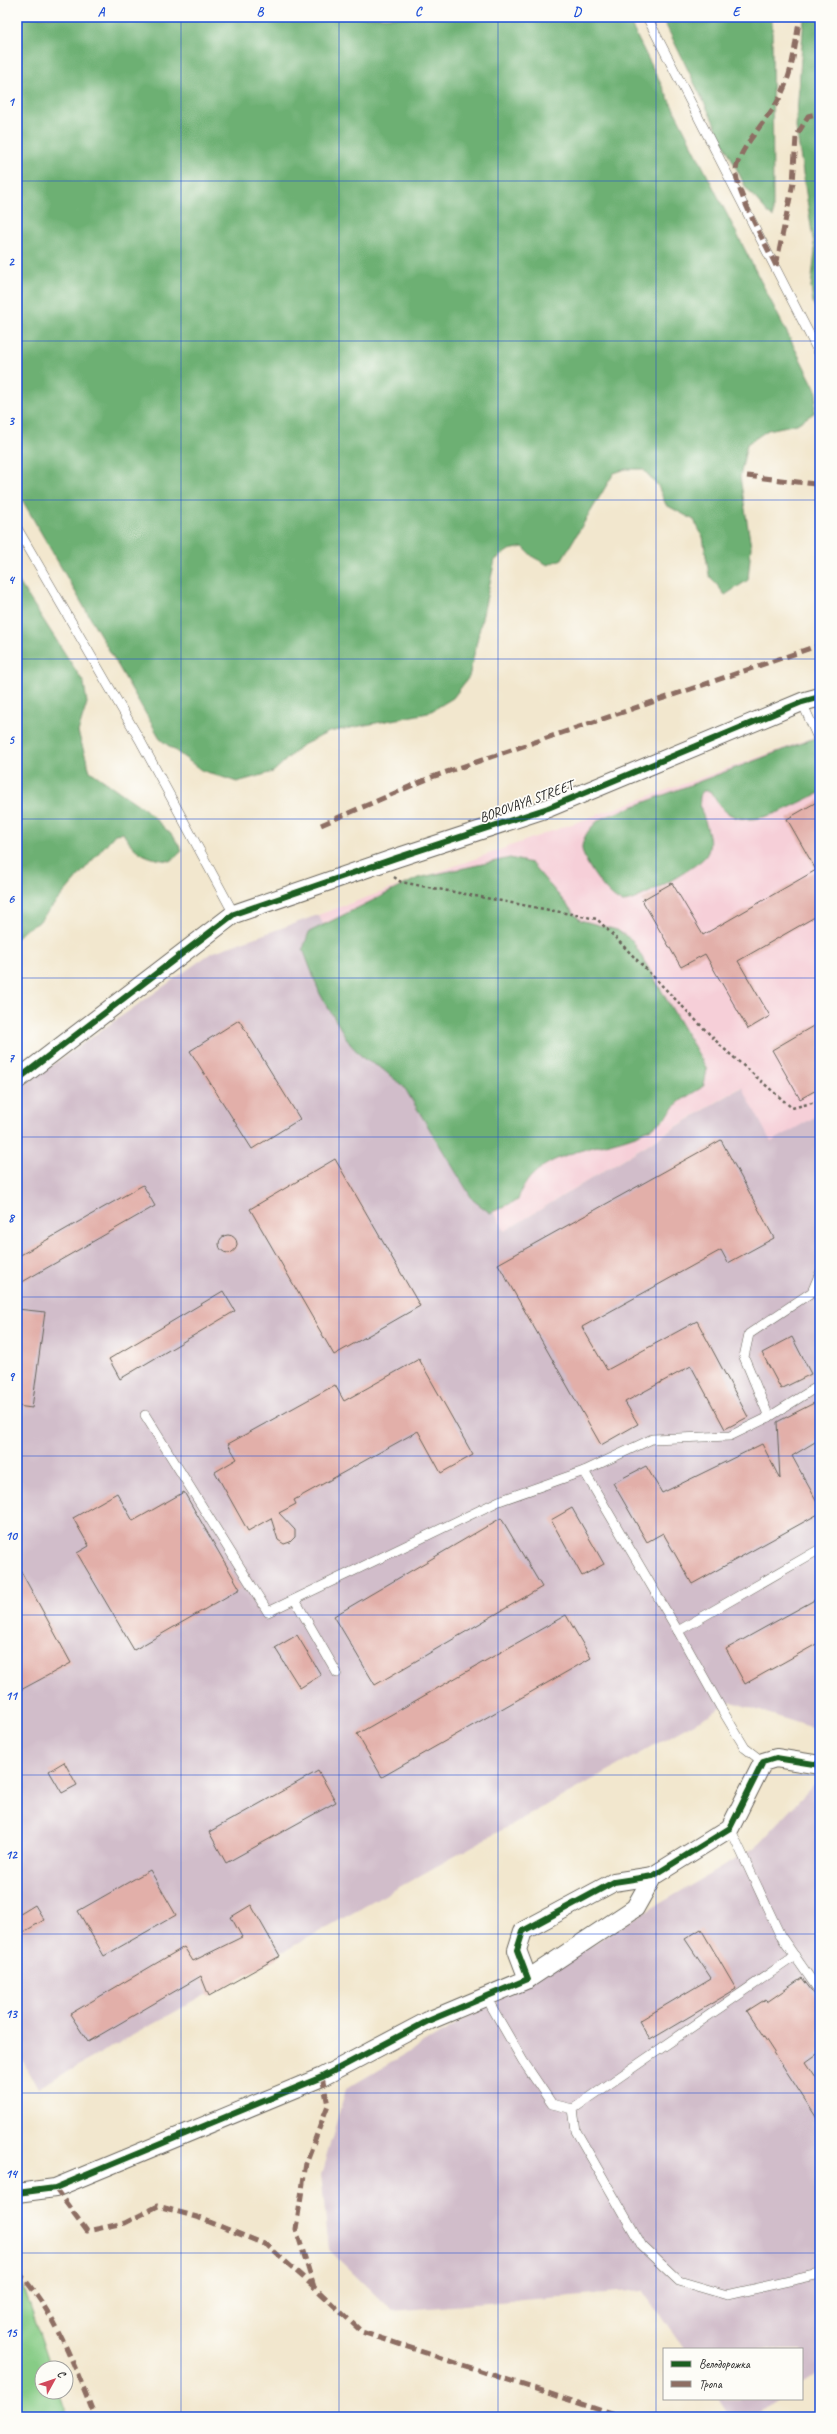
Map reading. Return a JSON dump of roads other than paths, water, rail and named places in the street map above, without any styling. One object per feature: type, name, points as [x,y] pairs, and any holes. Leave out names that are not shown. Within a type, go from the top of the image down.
[{"type":"street","name":"BOROVAYA STREET","points":[[17,1080],[234,914],[377,864],[548,808],[802,702],[820,697]]},
{"type":"street","points":[[528,1979],[517,1950],[522,1931],[614,1882],[653,1876],[730,1828],[763,1762],[776,1758],[820,1765]]},
{"type":"street","points":[[17,2193],[55,2188],[322,2077],[428,2021],[528,1979],[635,1908],[653,1876]]},
{"type":"lane","points":[[647,17],[776,266],[820,355]]},
{"type":"lane","points":[[17,528],[141,742],[234,914]]},
{"type":"lane","points":[[802,702],[820,743]]},
{"type":"lane","points":[[769,1417],[744,1357],[749,1334],[812,1292],[820,1273]]},
{"type":"lane","points":[[144,1415],[268,1612],[499,1501],[584,1471],[652,1439],[730,1436],[769,1417],[820,1385]]},
{"type":"lane","points":[[584,1471],[745,1748],[763,1762]]},
{"type":"lane","points":[[678,1631],[820,1549]]},
{"type":"lane","points":[[295,1600],[337,1673]]},
{"type":"lane","points":[[730,1828],[780,1934],[820,1992]]},
{"type":"lane","points":[[486,1997],[527,2067],[552,2104],[573,2109],[795,1956]]},
{"type":"lane","points":[[573,2109],[576,2131],[642,2246],[679,2281],[727,2295],[820,2274]]}]
